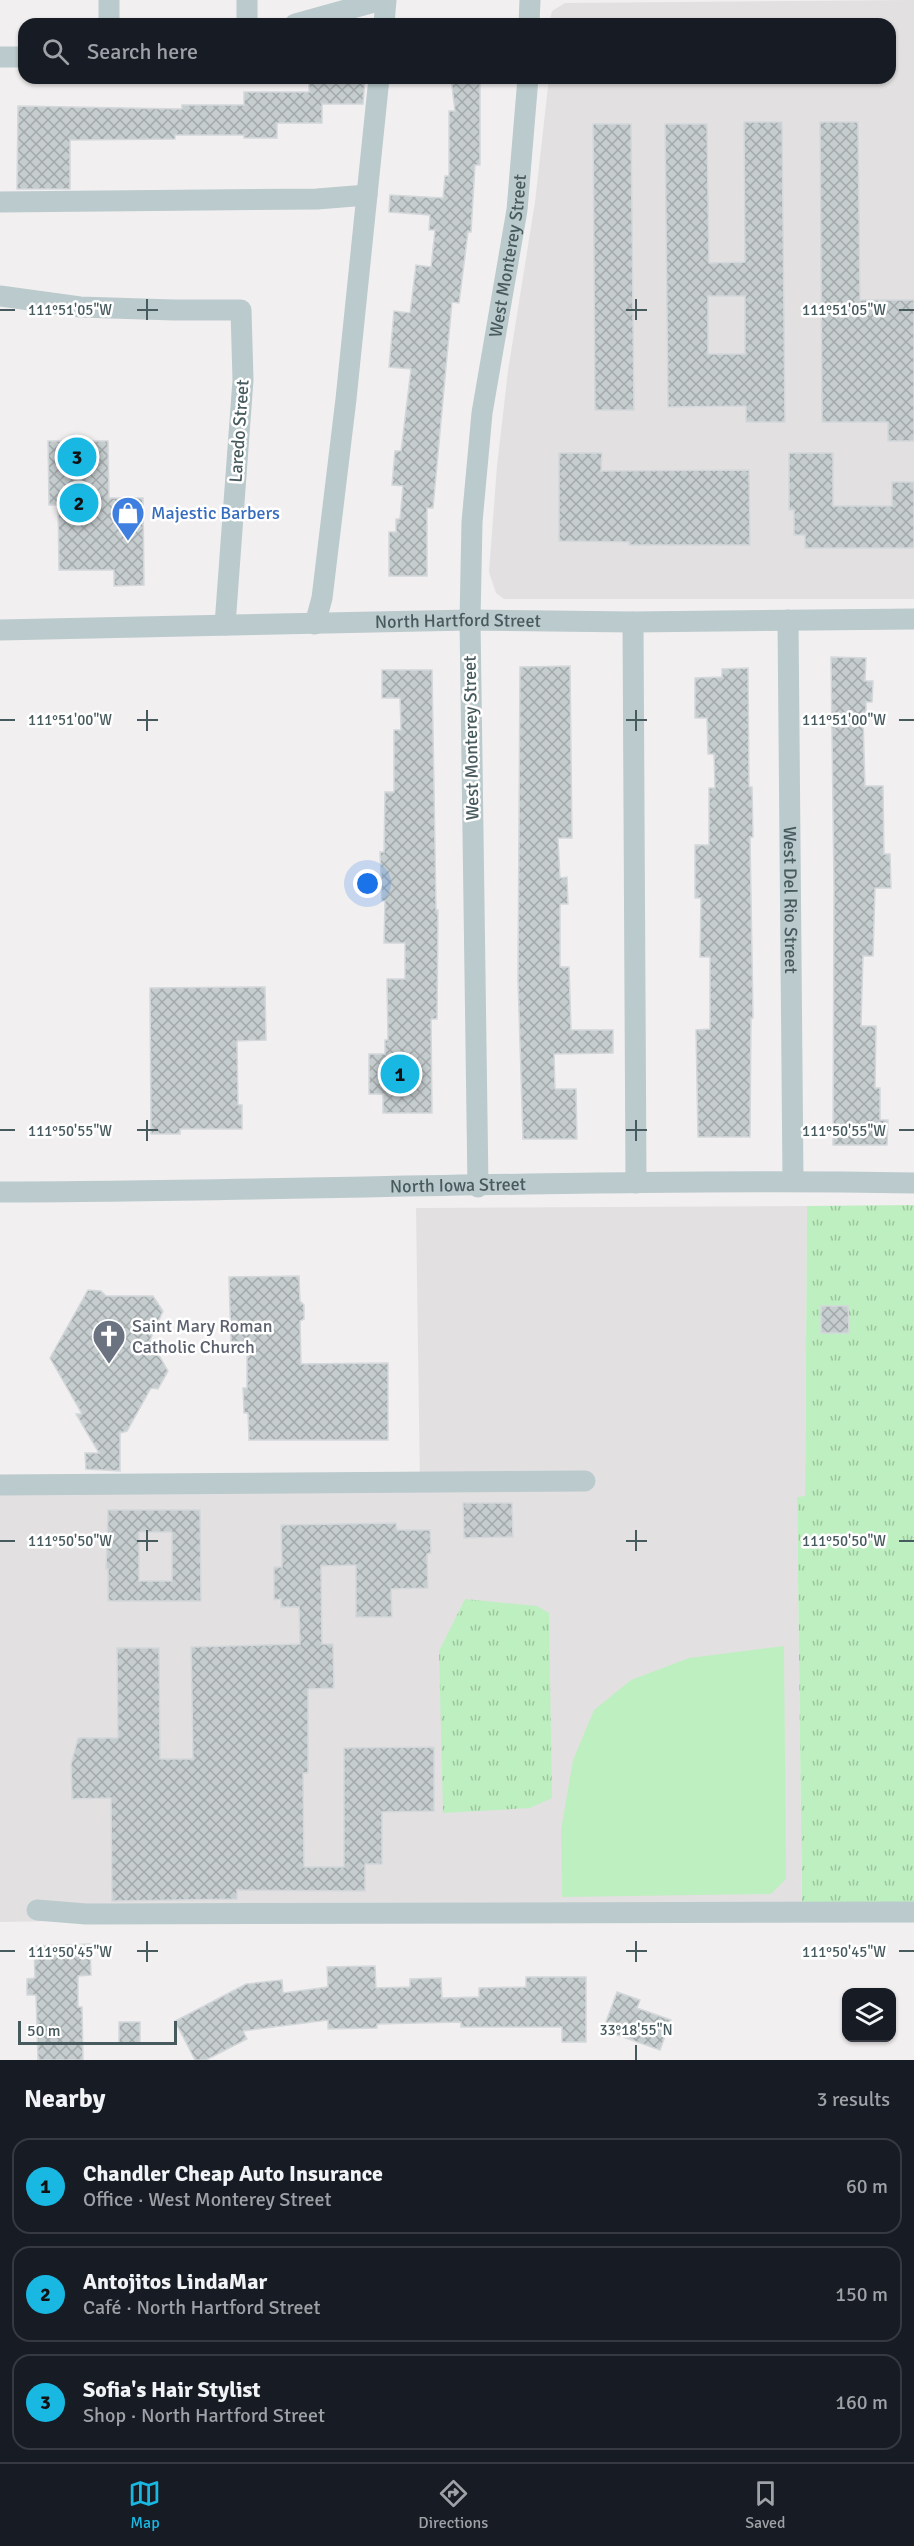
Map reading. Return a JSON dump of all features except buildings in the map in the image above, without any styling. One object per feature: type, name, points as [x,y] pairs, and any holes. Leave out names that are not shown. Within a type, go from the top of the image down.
[{"type":"street","points":[[109,0],[110,18]]},
{"type":"street","points":[[248,0],[248,18]]},
{"type":"street","points":[[317,18],[384,0],[384,18]]},
{"type":"street","points":[[529,18],[530,0]]},
{"type":"street","points":[[0,57],[18,57]]},
{"type":"street","points":[[315,624],[322,598],[346,399],[378,84]]},
{"type":"street","name":"West Monterey Street","points":[[478,1187],[470,620],[472,522],[482,413],[517,210],[528,84]]},
{"type":"street","points":[[0,202],[317,199],[367,195]]},
{"type":"street","name":"Laredo Street","points":[[0,296],[80,307],[241,310],[243,380],[225,625]]},
{"type":"street","name":"North Hartford Street","points":[[0,630],[470,620],[633,622],[914,619]]},
{"type":"street","name":"West Del Rio Street","points":[[788,620],[793,1181]]},
{"type":"street","points":[[633,622],[636,1183]]},
{"type":"street","name":"North Iowa Street","points":[[0,1192],[793,1181],[914,1183]]},
{"type":"street","points":[[0,1485],[585,1481]]},
{"type":"street","points":[[37,1910],[86,1914],[914,1912]]},
{"type":"shaded area","points":[[914,0],[914,599],[504,599],[496,593],[489,572],[497,466],[508,371],[535,202],[548,84],[896,84],[896,18],[550,18],[552,11],[565,3]]},
{"type":"shaded area","points":[[807,1206],[805,1497],[797,1497],[802,1909],[0,1922],[0,1491],[420,1488],[416,1208]]},
{"type":"green space","points":[[914,1205],[914,1907],[802,1909],[797,1497],[805,1496],[807,1206]]},
{"type":"green space","points":[[465,1599],[537,1606],[549,1613],[552,1798],[530,1808],[443,1813],[439,1651]]},
{"type":"green space","points":[[784,1646],[786,1879],[771,1894],[562,1897],[561,1830],[573,1760],[594,1710],[631,1680],[689,1658]]},
{"type":"place","name":"Sofia's Hair Stylist","points":[[77,457]]},
{"type":"place","name":"Antojitos LindaMar","points":[[79,503]]},
{"type":"place","name":"Majestic Barbers","points":[[128,542]]},
{"type":"place","name":"Chandler Cheap Auto Insurance","points":[[400,1074]]},
{"type":"place","name":"Saint Mary Roman Catholic Church","points":[[109,1365]]}]
